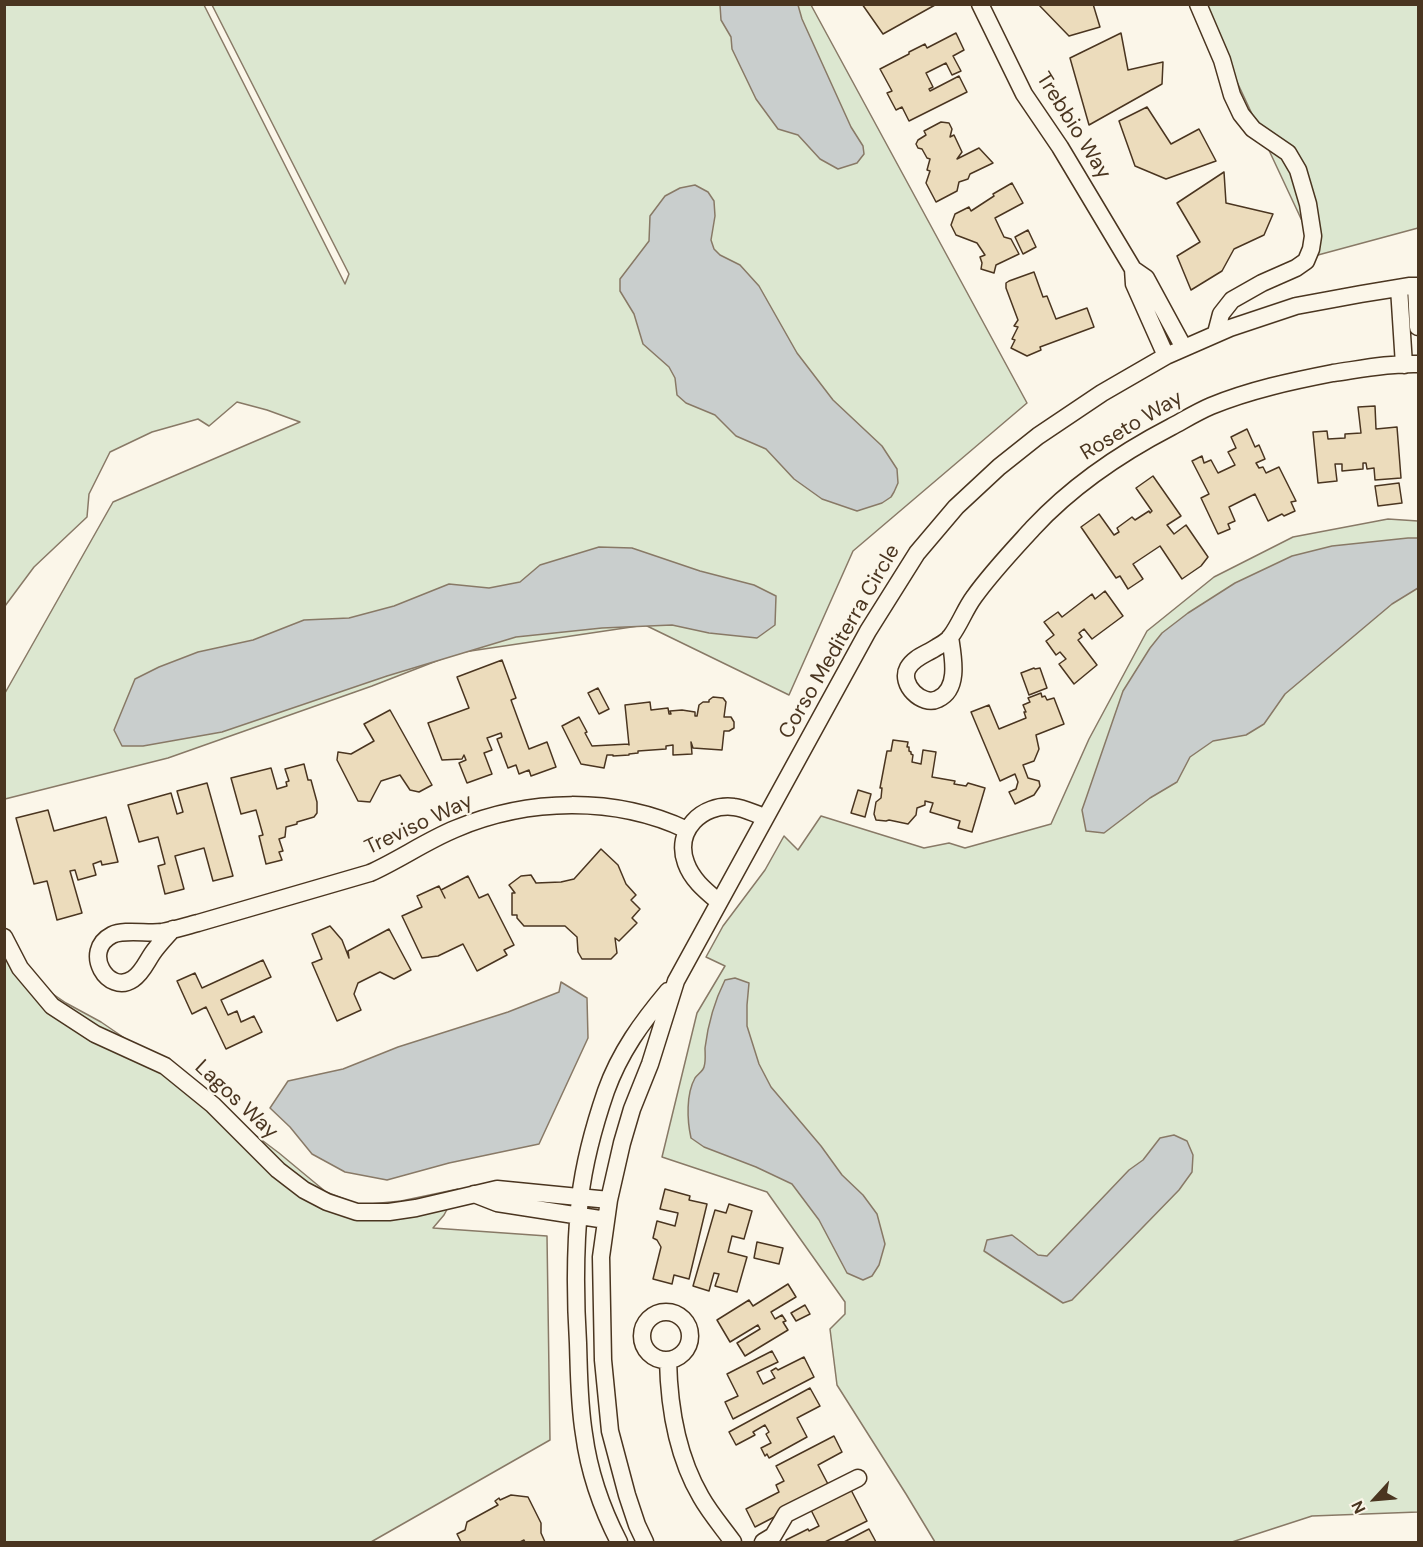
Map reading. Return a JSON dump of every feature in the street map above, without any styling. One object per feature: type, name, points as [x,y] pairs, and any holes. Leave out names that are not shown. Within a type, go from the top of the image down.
[{"type":"street","name":"Trebbio Way","points":[[980,4],[1024,94],[1060,147],[1133,269],[1146,278],[1184,348]]},
{"type":"street","points":[[1198,4],[1222,60],[1232,95],[1241,114],[1253,129],[1288,153],[1298,170],[1314,236],[1306,261],[1232,300],[1221,314],[1216,333]]},
{"type":"street","name":"Trebbio Way","points":[[1133,269],[1134,284],[1166,356]]},
{"type":"street","points":[[1411,287],[1419,327]]},
{"type":"street","name":"Corso Mediterra Circle","points":[[619,1542],[602,1503],[591,1469],[584,1435],[576,1318],[576,1261],[580,1197],[588,1156],[607,1090],[626,1049],[642,1023],[676,981],[868,631],[917,553],[956,507],[999,466],[1038,436],[1102,393],[1166,356],[1216,333],[1296,306],[1411,287]]},
{"type":"street","name":"Roseto Way","points":[[950,637],[974,597],[1045,515],[1094,472],[1143,441],[1210,406],[1286,382],[1361,368],[1411,364],[1411,287]]},
{"type":"street","name":"Treviso Way","points":[[173,929],[236,913],[370,873],[476,820],[530,807],[581,806],[633,811],[669,822],[687,831]]},
{"type":"street","points":[[719,902],[693,877],[686,864],[682,850],[687,831],[708,809],[735,807],[765,817]]},
{"type":"street","name":"Lagos Way","points":[[4,937],[20,968],[52,1006],[95,1034],[165,1066],[213,1105],[278,1170],[304,1190],[327,1202],[357,1212],[389,1212],[498,1189],[609,1200]]},
{"type":"street","name":"Corso Mediterra Circle","points":[[645,1542],[636,1525],[610,1431],[603,1360],[601,1257],[609,1200],[622,1143],[632,1109],[650,1065],[676,981]]},
{"type":"street","points":[[474,1194],[497,1203],[606,1220]]},
{"type":"street","points":[[668,1360],[670,1406],[690,1476],[702,1498],[733,1542]]},
{"type":"street","points":[[763,1542],[773,1536],[786,1514],[858,1478]]},
{"type":"green space","points":[[5,5],[204,5],[345,284],[349,274],[212,5],[811,5],[1027,403],[853,551],[789,695],[645,625],[457,653],[372,686],[168,758],[5,799],[5,693],[113,502],[300,422],[237,402],[209,426],[198,419],[152,432],[110,452],[89,494],[87,517],[34,567],[5,606]]},
{"type":"green space","points":[[1201,5],[1418,5],[1418,228],[1318,255]]},
{"type":"green space","points":[[1388,519],[1418,521],[1418,1512],[1312,1516],[1232,1542],[935,1542],[837,1385],[830,1329],[845,1314],[845,1302],[767,1192],[662,1157],[697,1013],[725,966],[706,957],[723,926],[765,870],[784,836],[798,850],[821,816],[924,848],[949,843],[965,848],[1051,824],[1089,739],[1147,631],[1214,577],[1293,537]]},
{"type":"green space","points":[[4,937],[34,981],[142,1050],[279,1153],[326,1192],[360,1205],[401,1201],[458,1189],[444,1215],[433,1228],[547,1236],[550,1440],[371,1542],[5,1542]]},
{"type":"shaded area","points":[[720,5],[798,5],[802,19],[851,127],[863,146],[864,154],[857,163],[838,169],[820,159],[798,135],[778,129],[756,99],[732,49],[731,37],[721,20]]},
{"type":"shaded area","points":[[695,185],[708,192],[714,201],[715,216],[711,240],[714,249],[720,255],[740,265],[759,286],[797,353],[833,400],[882,446],[897,469],[898,483],[891,497],[882,503],[857,511],[822,499],[794,479],[766,449],[736,436],[715,415],[686,403],[677,395],[675,378],[669,367],[643,344],[634,314],[620,291],[620,279],[649,241],[650,216],[665,196],[680,188]]},
{"type":"shaded area","points":[[1418,538],[1418,588],[1392,604],[1285,694],[1264,724],[1246,735],[1213,741],[1190,757],[1177,782],[1150,798],[1104,833],[1086,831],[1082,810],[1123,691],[1162,633],[1188,613],[1235,583],[1292,556],[1332,546]]},
{"type":"shaded area","points":[[599,547],[632,548],[700,571],[754,585],[776,596],[775,625],[757,638],[709,633],[672,625],[602,628],[516,637],[387,676],[222,732],[143,746],[122,746],[114,730],[135,679],[198,652],[253,640],[304,620],[349,618],[394,606],[449,584],[489,588],[520,582],[540,565]]},
{"type":"shaded area","points":[[735,978],[749,983],[747,1026],[759,1064],[771,1087],[821,1146],[842,1175],[863,1195],[877,1214],[885,1244],[879,1265],[872,1276],[863,1280],[847,1273],[819,1220],[792,1184],[704,1147],[691,1138],[688,1115],[692,1084],[704,1067],[708,1030],[718,997],[725,980]]},
{"type":"shaded area","points":[[561,982],[587,998],[588,1038],[539,1144],[449,1163],[387,1180],[345,1172],[312,1154],[290,1127],[270,1108],[288,1081],[343,1069],[398,1047],[508,1012],[559,992]]},
{"type":"shaded area","points":[[1174,1135],[1187,1141],[1193,1155],[1192,1172],[1179,1190],[1072,1300],[1063,1303],[984,1251],[987,1240],[1012,1235],[1038,1255],[1047,1256],[1129,1170],[1143,1160],[1160,1138]]},
{"type":"building","points":[[862,4],[935,4],[935,5],[883,34]]},
{"type":"building","points":[[1038,4],[1093,4],[1100,27],[1069,36]]},
{"type":"building","points":[[956,33],[964,50],[953,56],[961,71],[952,75],[946,63],[926,73],[933,87],[929,89],[930,91],[959,76],[967,92],[909,121],[902,107],[896,110],[887,93],[892,91],[880,69],[925,44],[927,48]]},
{"type":"building","points":[[1121,33],[1128,70],[1163,62],[1162,84],[1089,125],[1070,58]]},
{"type":"building","points":[[1147,107],[1171,144],[1199,129],[1216,161],[1166,179],[1135,166],[1119,121]]},
{"type":"building","points":[[941,122],[949,123],[952,129],[950,137],[954,135],[962,152],[957,159],[979,148],[993,163],[970,174],[968,179],[959,182],[957,191],[936,202],[926,183],[930,171],[927,170],[930,159],[916,144],[926,135],[924,131]]},
{"type":"building","points":[[1224,172],[1226,203],[1273,214],[1264,235],[1234,249],[1222,271],[1191,290],[1177,256],[1200,242],[1177,203]]},
{"type":"building","points":[[1012,183],[1023,203],[995,218],[1004,237],[1011,239],[1019,254],[996,265],[994,273],[981,269],[980,257],[985,255],[977,243],[956,235],[951,225],[955,214],[969,207],[971,211]]},
{"type":"building","points":[[1028,230],[1036,247],[1023,254],[1015,237]]},
{"type":"building","points":[[1034,272],[1043,297],[1047,296],[1056,319],[1087,308],[1094,327],[1040,347],[1041,350],[1027,356],[1011,348],[1015,340],[1012,339],[1018,327],[1014,326],[1018,320],[1006,283]]},
{"type":"building","points":[[1375,406],[1376,429],[1397,427],[1401,478],[1375,480],[1374,468],[1367,469],[1366,463],[1363,463],[1363,469],[1342,471],[1342,464],[1335,464],[1337,481],[1318,483],[1313,432],[1327,431],[1328,439],[1345,438],[1345,434],[1361,433],[1358,407]]},
{"type":"building","points":[[1247,429],[1255,447],[1259,445],[1265,459],[1256,463],[1259,468],[1263,467],[1266,473],[1279,467],[1296,501],[1291,502],[1295,511],[1268,521],[1255,494],[1229,507],[1235,521],[1228,524],[1230,529],[1218,534],[1201,498],[1209,494],[1192,461],[1202,456],[1204,463],[1211,460],[1218,473],[1235,465],[1228,452],[1236,448],[1231,437]]},
{"type":"building","points":[[1153,476],[1181,516],[1167,525],[1174,534],[1186,525],[1208,557],[1201,566],[1182,579],[1160,546],[1133,564],[1143,579],[1128,589],[1120,576],[1116,578],[1081,527],[1099,514],[1114,535],[1119,532],[1117,528],[1132,517],[1135,520],[1149,511],[1150,513],[1152,511],[1136,488]]},
{"type":"building","points":[[1399,483],[1402,503],[1378,506],[1375,486]]},
{"type":"building","points":[[1105,591],[1123,616],[1092,639],[1084,629],[1079,633],[1082,637],[1078,640],[1097,665],[1074,684],[1059,664],[1066,659],[1060,652],[1056,655],[1046,641],[1054,635],[1044,622],[1058,612],[1062,617],[1092,594],[1095,599]]},
{"type":"building","points":[[502,660],[516,698],[511,700],[529,749],[547,742],[556,767],[531,776],[529,770],[519,774],[516,765],[508,768],[497,739],[502,737],[501,733],[487,738],[492,750],[484,753],[492,774],[467,783],[459,763],[466,760],[464,755],[462,759],[442,760],[428,723],[469,708],[457,677]]},
{"type":"building","points":[[1040,668],[1047,688],[1029,695],[1021,673]]},
{"type":"building","points":[[598,688],[609,709],[599,714],[588,693]]},
{"type":"building","points":[[1041,693],[1042,697],[1045,696],[1047,700],[1054,698],[1064,724],[1036,735],[1039,749],[1034,761],[1023,765],[1028,778],[1039,781],[1040,786],[1034,795],[1015,804],[1009,792],[1016,789],[1018,782],[1015,774],[1000,781],[971,712],[989,705],[999,729],[1026,718],[1023,705],[1030,702],[1028,698]]},
{"type":"building","points":[[713,697],[723,698],[726,702],[724,717],[731,717],[734,722],[734,728],[724,731],[722,750],[693,748],[691,742],[692,754],[673,755],[673,745],[666,746],[666,749],[638,751],[638,753],[629,755],[607,755],[604,768],[581,764],[562,726],[579,717],[592,746],[629,744],[625,705],[650,702],[651,710],[668,708],[669,714],[671,714],[670,711],[682,710],[695,712],[697,716],[699,705],[703,702],[709,702]]},
{"type":"building","points":[[390,710],[432,785],[419,792],[410,790],[400,775],[381,781],[370,802],[358,801],[337,760],[338,752],[351,754],[374,741],[364,724]]},
{"type":"building","points":[[893,740],[908,742],[907,747],[913,755],[912,762],[921,764],[923,750],[936,752],[932,777],[955,781],[954,784],[966,786],[968,783],[985,788],[972,832],[958,828],[960,821],[930,812],[933,803],[925,801],[925,805],[917,808],[916,815],[908,824],[876,820],[874,814],[876,802],[881,798],[882,788],[880,788],[887,751],[891,751]]},
{"type":"building","points":[[304,764],[317,802],[317,813],[314,817],[286,827],[285,837],[279,839],[283,851],[279,852],[282,860],[266,864],[259,836],[263,835],[256,810],[241,814],[231,778],[271,768],[277,789],[287,786],[286,782],[289,781],[285,769]]},
{"type":"building","points":[[207,783],[233,876],[213,881],[204,848],[175,856],[184,889],[165,894],[158,866],[165,864],[158,837],[139,842],[128,805],[171,793],[177,814],[183,812],[177,791]]},
{"type":"building","points":[[858,790],[871,794],[865,817],[851,813]]},
{"type":"building","points":[[48,810],[54,831],[106,817],[118,862],[102,865],[101,861],[93,864],[96,875],[78,880],[75,870],[70,871],[82,913],[57,920],[47,881],[34,884],[16,818]]},
{"type":"building","points":[[601,849],[618,865],[626,884],[636,895],[631,900],[640,909],[632,918],[637,923],[619,941],[615,938],[617,953],[611,959],[582,959],[578,952],[577,937],[565,926],[524,926],[517,915],[512,915],[512,893],[515,893],[509,885],[521,876],[531,875],[536,883],[574,879]]},
{"type":"building","points":[[468,876],[479,898],[488,894],[514,945],[504,950],[507,955],[477,971],[463,944],[438,956],[422,958],[402,916],[422,907],[417,896],[439,886],[441,890]]},
{"type":"building","points":[[330,926],[342,940],[349,958],[348,951],[389,929],[411,970],[394,979],[380,972],[358,983],[354,994],[361,1010],[337,1021],[312,963],[322,959],[312,934]]},
{"type":"building","points":[[263,960],[271,977],[221,1000],[228,1015],[237,1011],[241,1022],[254,1016],[262,1032],[226,1049],[206,1007],[192,1014],[177,981],[195,973],[202,988]]},
{"type":"building","points":[[665,1189],[690,1196],[689,1200],[707,1204],[689,1279],[674,1275],[672,1284],[653,1279],[661,1247],[653,1238],[657,1221],[675,1226],[678,1213],[660,1209]]},
{"type":"building","points":[[729,1204],[752,1211],[744,1239],[732,1236],[728,1252],[747,1257],[737,1292],[715,1286],[719,1274],[714,1273],[709,1291],[693,1286],[715,1210],[726,1213]]},
{"type":"building","points":[[757,1242],[783,1248],[779,1264],[754,1258]]},
{"type":"building","points":[[788,1284],[796,1297],[771,1312],[775,1319],[782,1315],[788,1330],[745,1356],[737,1343],[760,1329],[758,1325],[730,1342],[717,1320],[749,1300],[753,1306]]},
{"type":"building","points":[[805,1305],[810,1314],[796,1321],[791,1313]]},
{"type":"building","points":[[772,1351],[778,1362],[757,1372],[763,1384],[775,1378],[771,1371],[776,1368],[778,1370],[804,1357],[814,1377],[733,1419],[725,1402],[738,1396],[727,1374]]},
{"type":"building","points":[[810,1388],[820,1406],[797,1418],[807,1437],[769,1458],[767,1454],[765,1456],[761,1448],[771,1443],[766,1434],[769,1432],[765,1425],[753,1432],[755,1435],[736,1445],[729,1432]]},
{"type":"building","points":[[834,1436],[842,1452],[818,1465],[830,1488],[755,1527],[746,1509],[779,1492],[776,1485],[784,1481],[776,1466]]},
{"type":"building","points":[[849,1486],[867,1521],[825,1542],[787,1542],[786,1540],[808,1529],[809,1531],[819,1526],[809,1506]]},
{"type":"building","points":[[511,1495],[528,1497],[541,1523],[541,1533],[545,1542],[525,1542],[524,1540],[520,1542],[461,1542],[457,1534],[465,1530],[467,1522],[498,1505],[495,1501],[499,1498],[500,1500]]},
{"type":"building","points":[[869,1529],[876,1542],[844,1542]]}]
